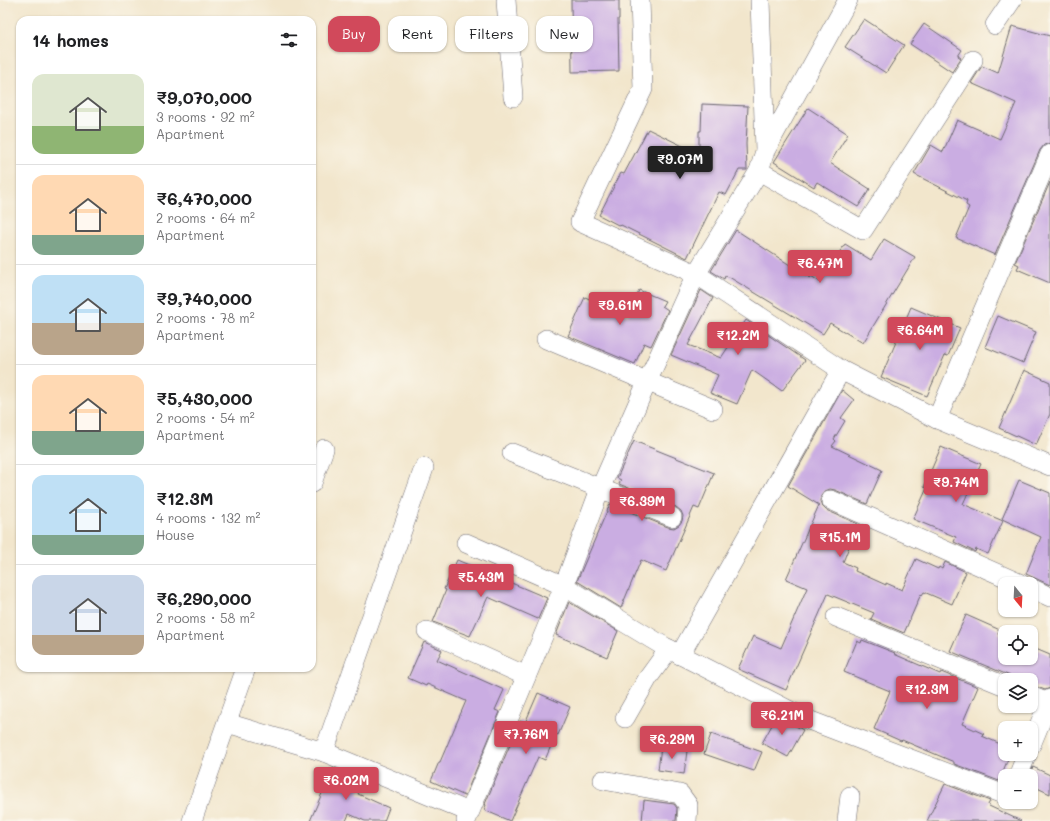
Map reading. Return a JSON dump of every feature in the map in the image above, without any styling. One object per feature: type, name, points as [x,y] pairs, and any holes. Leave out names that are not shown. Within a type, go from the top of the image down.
[{"type":"street","points":[[506,0],[513,97]]},
{"type":"street","points":[[640,0],[643,89],[580,222],[696,274],[841,370],[937,419],[1049,462]]},
{"type":"street","points":[[760,0],[765,151]]},
{"type":"street","points":[[227,723],[324,752],[468,816],[564,586],[600,488],[696,274],[759,171],[765,151],[848,0]]},
{"type":"street","points":[[995,25],[1012,0]]},
{"type":"street","points":[[759,171],[863,230],[972,60]]},
{"type":"street","points":[[937,419],[1050,154]]},
{"type":"street","points":[[546,339],[648,380],[713,409]]},
{"type":"street","points":[[625,718],[648,678],[675,652],[841,370]]},
{"type":"street","points":[[316,472],[324,449]]},
{"type":"street","points":[[512,453],[672,517]]},
{"type":"street","points":[[324,752],[424,468]]},
{"type":"street","points":[[831,500],[1005,577]]},
{"type":"street","points":[[466,543],[564,586],[675,652],[806,719],[998,792]]},
{"type":"street","points":[[1038,591],[1050,597]]},
{"type":"street","points":[[836,617],[998,683]]},
{"type":"street","points":[[427,631],[526,676]]},
{"type":"street","points":[[192,821],[245,672]]},
{"type":"street","points":[[1037,721],[1043,700]]},
{"type":"street","points":[[603,780],[680,794],[688,805],[687,821]]},
{"type":"street","points":[[847,821],[850,796]]},
{"type":"building","points":[[571,0],[619,0],[619,71],[572,72],[572,52],[593,52],[593,16],[571,16]]},
{"type":"building","points":[[864,19],[904,45],[886,73],[845,47]]},
{"type":"building","points":[[924,24],[962,50],[958,56],[961,58],[952,72],[910,44]]},
{"type":"building","points":[[1012,26],[1050,36],[1050,143],[1044,145],[1040,150],[995,255],[956,238],[969,207],[966,205],[967,201],[914,174],[931,145],[943,152],[957,120],[1000,139],[1016,103],[971,83],[982,66],[998,73]]},
{"type":"building","points":[[702,104],[748,106],[746,144],[747,170],[739,170],[726,195],[719,192],[687,258],[599,215],[621,173],[624,174],[648,129],[699,154],[699,131],[701,131]]},
{"type":"building","points":[[808,108],[848,134],[830,163],[870,189],[858,207],[817,182],[814,187],[774,162]]},
{"type":"building","points":[[1050,182],[1050,283],[1017,269],[1019,265],[1015,263]]},
{"type":"building","points":[[736,230],[810,278],[811,276],[820,282],[845,244],[871,260],[884,239],[915,257],[863,343],[830,323],[823,334],[729,277],[725,276],[724,279],[711,271]]},
{"type":"building","points":[[639,290],[665,301],[662,306],[668,310],[651,346],[644,343],[635,364],[568,336],[585,297],[628,316]]},
{"type":"building","points":[[701,290],[713,298],[688,345],[721,358],[746,320],[805,360],[782,391],[752,370],[737,404],[710,393],[718,375],[671,355]]},
{"type":"building","points":[[911,307],[960,328],[948,356],[945,355],[927,396],[881,377]]},
{"type":"building","points":[[998,316],[1036,332],[1023,363],[985,347]]},
{"type":"building","points":[[1024,370],[1050,382],[1050,414],[1036,445],[999,428]]},
{"type":"building","points":[[842,390],[854,400],[841,418],[845,421],[834,439],[836,441],[832,446],[882,470],[867,504],[830,489],[825,491],[821,496],[820,501],[826,510],[858,524],[843,562],[856,568],[855,571],[886,585],[886,583],[902,590],[916,559],[938,569],[939,567],[942,569],[945,562],[966,572],[952,604],[924,592],[922,595],[921,594],[904,633],[871,619],[874,613],[828,594],[786,690],[738,669],[753,636],[781,648],[807,588],[786,579],[819,505],[788,486]]},
{"type":"building","points":[[634,441],[714,473],[699,509],[694,507],[666,571],[641,560],[621,608],[577,581],[610,504],[674,528],[682,521],[683,516],[681,511],[676,507],[619,484],[621,480],[617,478]]},
{"type":"building","points":[[941,447],[981,464],[963,504],[1003,521],[988,554],[976,549],[975,552],[954,542],[956,537],[913,519],[927,488],[924,487]]},
{"type":"building","points":[[1019,480],[1050,493],[1050,585],[1038,580],[1038,577],[1033,577],[1026,574],[1041,537],[1002,519]]},
{"type":"building","points":[[457,560],[547,598],[538,619],[488,597],[470,636],[433,622],[446,590],[444,589]]},
{"type":"building","points":[[569,602],[618,631],[607,657],[556,635]]},
{"type":"building","points":[[966,615],[998,629],[998,665],[1038,665],[1038,650],[1050,655],[1050,688],[1045,690],[1038,687],[1038,673],[1003,673],[950,651]]},
{"type":"building","points":[[862,640],[895,653],[894,654],[940,674],[941,672],[978,687],[962,724],[984,734],[982,736],[998,743],[998,761],[1007,761],[1004,769],[998,769],[998,781],[954,764],[954,762],[874,729],[890,691],[844,672],[857,641],[861,643]]},
{"type":"building","points":[[424,642],[442,650],[437,660],[504,690],[495,710],[500,712],[465,796],[431,781],[466,701],[427,684],[426,686],[408,678]]},
{"type":"building","points":[[538,693],[570,707],[545,760],[538,757],[510,821],[484,810],[485,804],[520,721],[525,723]]},
{"type":"building","points":[[777,716],[803,730],[788,757],[762,743]]},
{"type":"building","points":[[711,734],[762,752],[754,771],[704,754]]},
{"type":"building","points":[[661,747],[687,751],[684,774],[658,770]]},
{"type":"building","points":[[333,768],[364,781],[358,794],[389,808],[384,821],[365,821],[349,814],[346,821],[310,821]]},
{"type":"building","points":[[1038,769],[1050,775],[1050,794],[1038,788]]},
{"type":"building","points":[[945,784],[990,801],[989,806],[1021,821],[927,821]]},
{"type":"building","points":[[644,800],[674,804],[677,808],[676,821],[642,821]]}]
